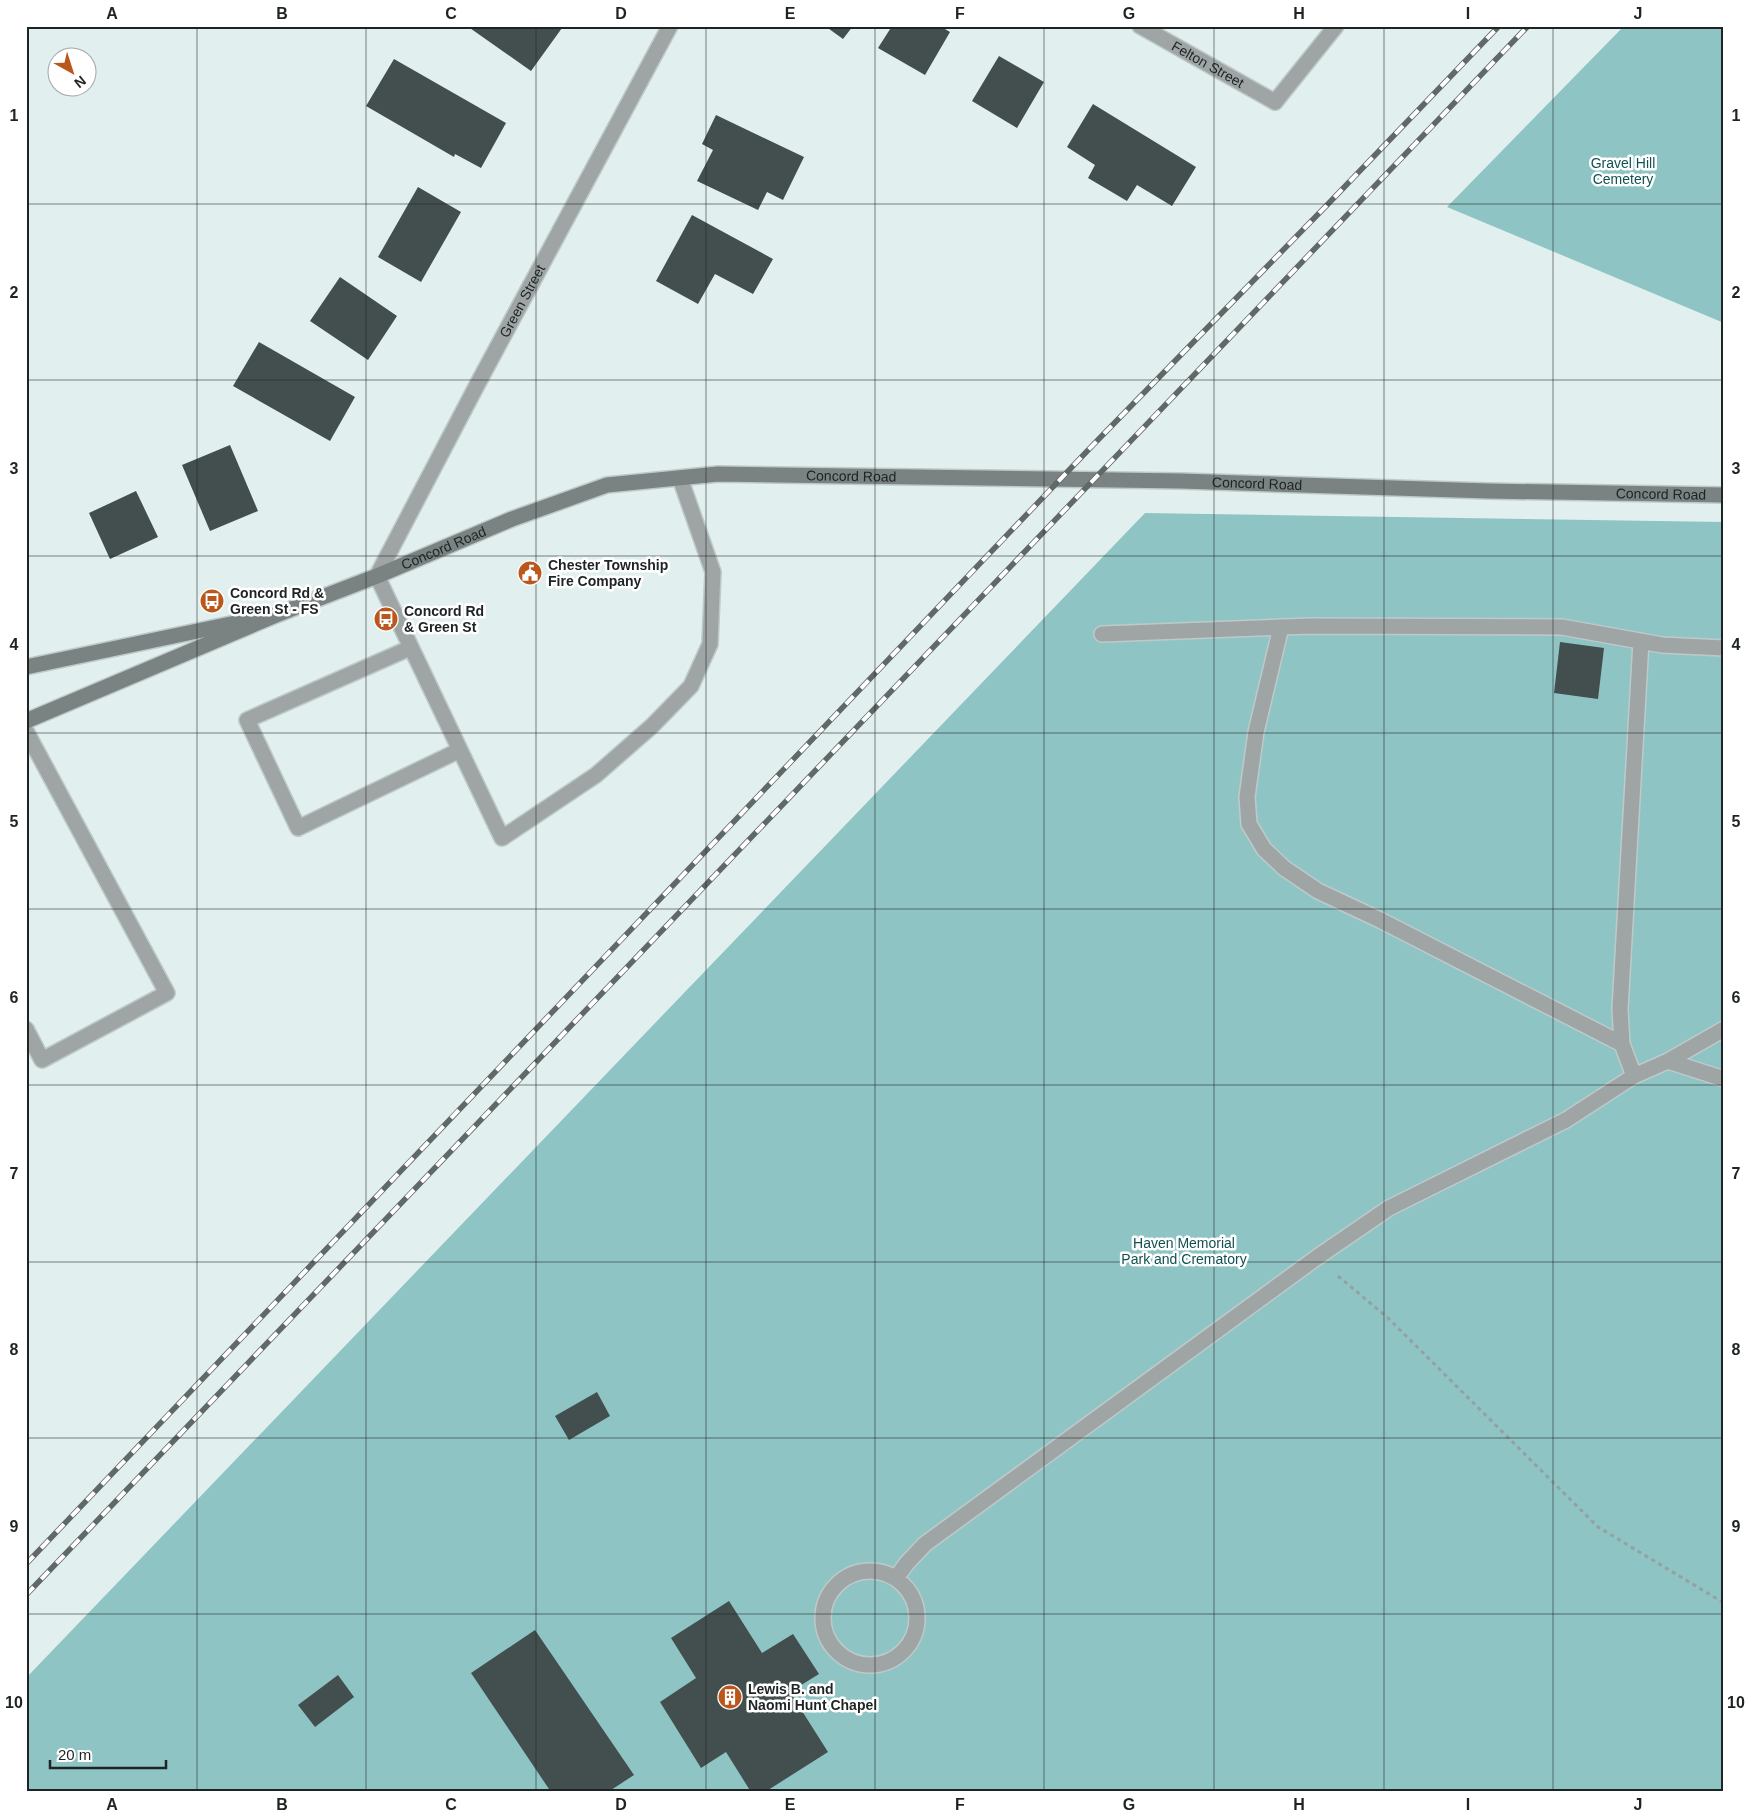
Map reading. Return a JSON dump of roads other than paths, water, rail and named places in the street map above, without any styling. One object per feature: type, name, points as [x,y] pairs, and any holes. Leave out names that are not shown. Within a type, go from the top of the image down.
[{"type":"main road","name":"Concord Road","points":[[26,721],[276,615],[378,576],[512,519],[607,485],[718,474],[1151,481],[1724,495]]},
{"type":"main road","points":[[26,667],[276,615]]},
{"type":"street","name":"Green Street","points":[[378,576],[477,384],[670,26]]},
{"type":"street","name":"Felton Street","points":[[1140,26],[1275,102],[1336,26]]},
{"type":"street","points":[[378,576],[410,648],[502,838],[596,774],[652,726],[690,686],[710,644],[713,572],[680,478]]},
{"type":"street","points":[[1102,634],[1281,627],[1408,625],[1562,627],[1662,645],[1724,648]]},
{"type":"street","points":[[1281,627],[1256,732],[1247,798],[1249,824],[1264,849],[1284,868],[1318,891],[1380,920],[1622,1044]]},
{"type":"street","points":[[1634,1076],[1622,1044],[1620,1009],[1641,641]]},
{"type":"street","points":[[410,648],[247,720],[298,828],[460,750]]},
{"type":"street","points":[[26,731],[167,993],[42,1060],[26,1029]]},
{"type":"street","points":[[896,1578],[907,1562],[925,1544],[1316,1258],[1389,1208],[1566,1120],[1634,1076],[1668,1061],[1724,1029]]},
{"type":"street","points":[[1668,1061],[1724,1079]]},
{"type":"street","points":[[874,1570],[896,1578],[909,1590],[916,1608],[916,1628],[908,1646],[893,1659],[875,1665],[859,1664],[842,1657],[832,1648],[823,1629],[823,1608],[830,1592],[842,1579],[859,1571],[874,1570]]},
{"type":"railway","points":[[26,1564],[1092,446],[1499,26]]},
{"type":"railway","points":[[26,1595],[1528,26]]},
{"type":"place","name":"Chester Township Fire Company","points":[[530,573]]},
{"type":"place","name":"Concord Rd & Green St - FS","points":[[212,601]]},
{"type":"place","name":"Concord Rd & Green St","points":[[386,619]]},
{"type":"place","name":"Lewis B. and Naomi Hunt Chapel","points":[[730,1697]]},
{"type":"park label","name":"Gravel Hill Cemetery","points":[[1623,172]]},
{"type":"park label","name":"Haven Memorial Park and Crematory","points":[[1184,1252]]}]
